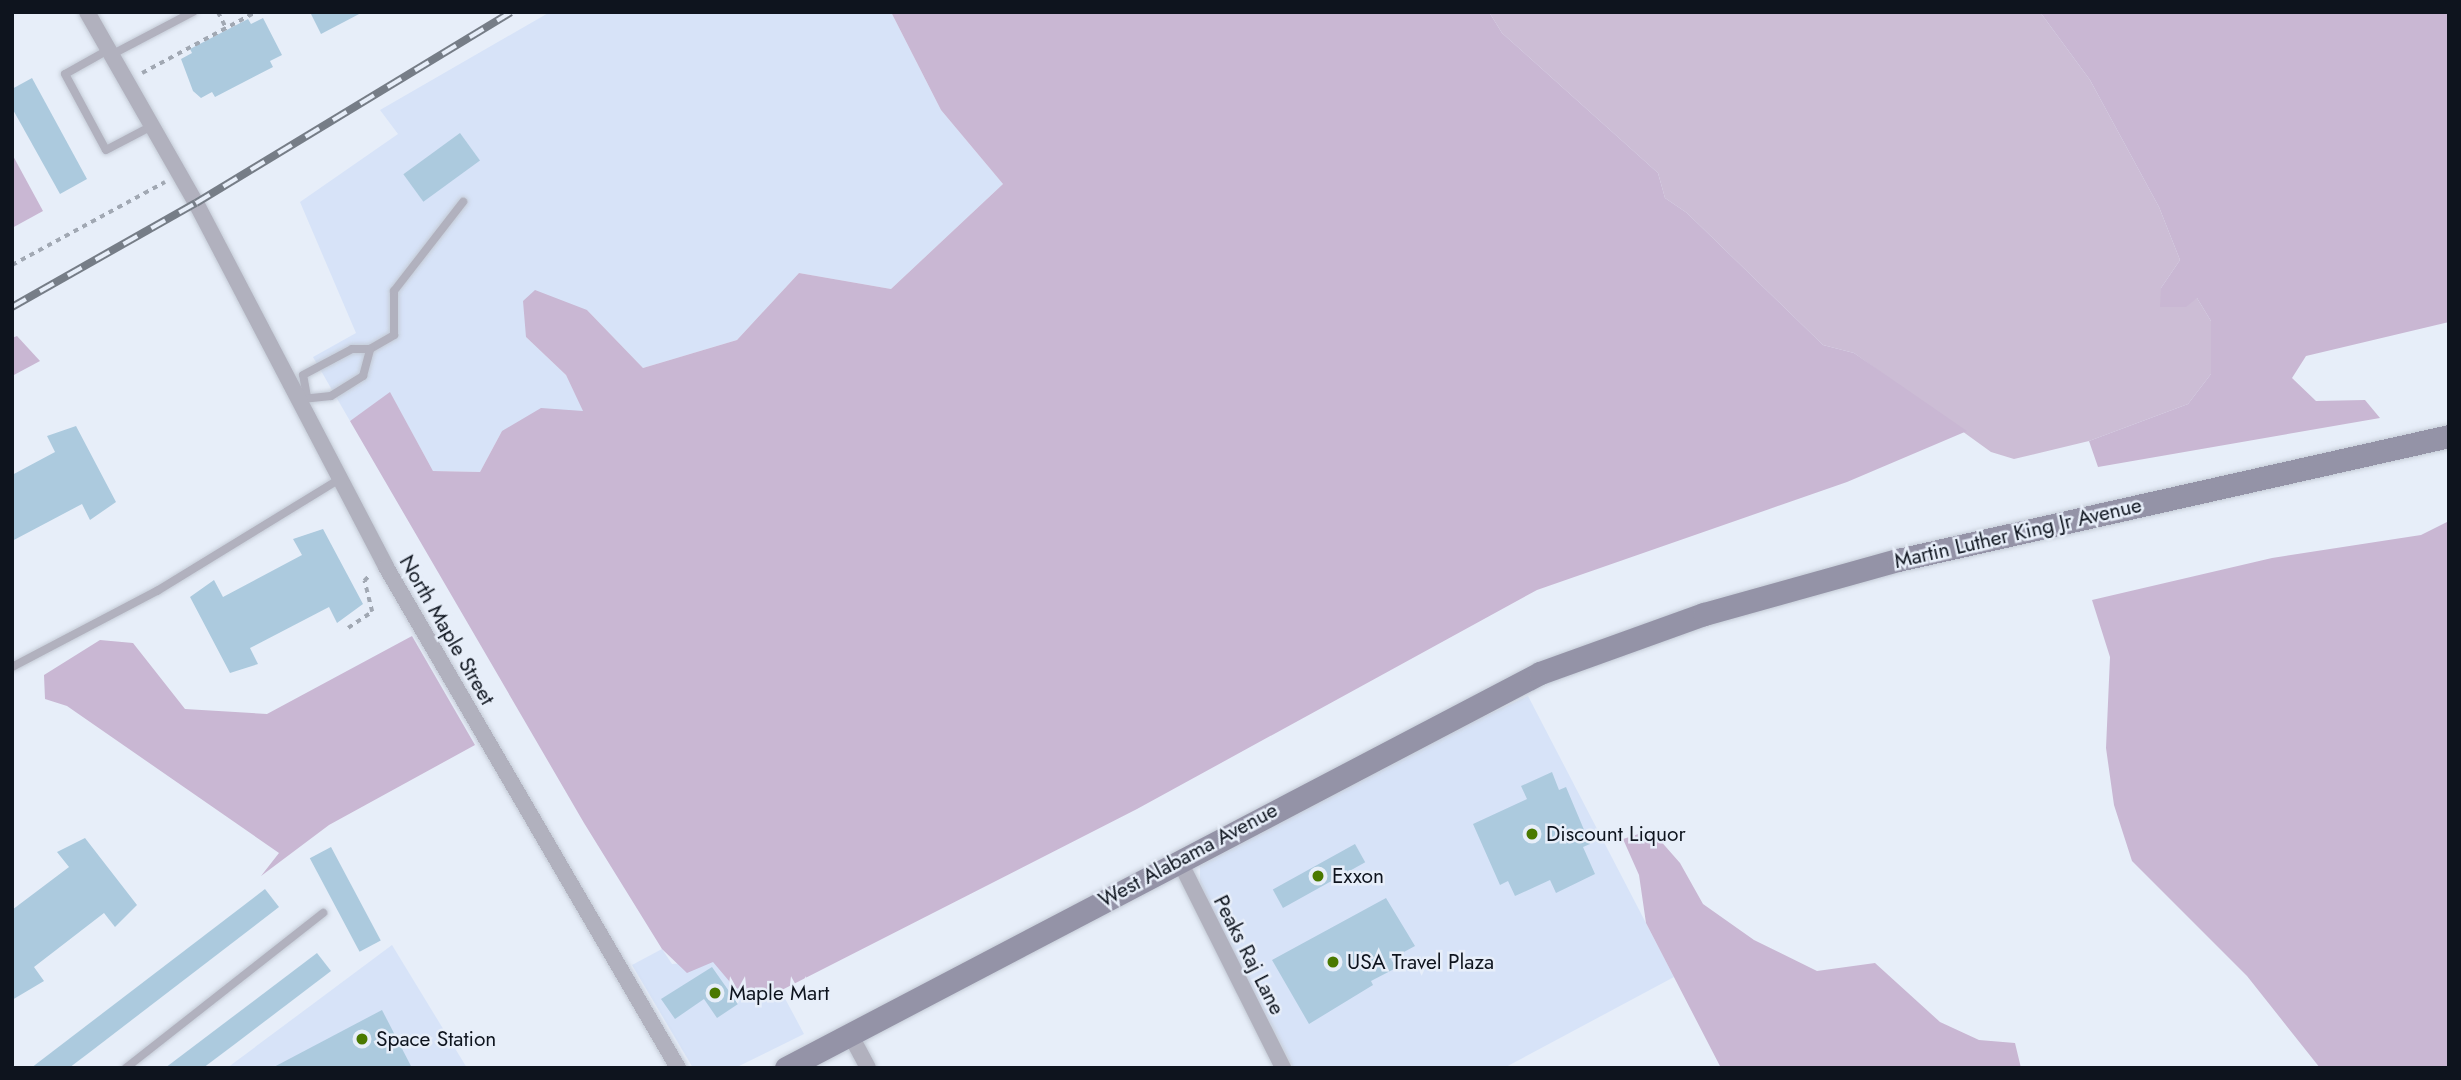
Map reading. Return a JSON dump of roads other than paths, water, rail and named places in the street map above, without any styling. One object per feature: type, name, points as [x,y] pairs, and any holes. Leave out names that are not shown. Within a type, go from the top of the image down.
[{"type":"main road","name":"Martin Luther King Jr Avenue","points":[[1594,654],[1704,614],[1898,560],[2449,436]]},
{"type":"main road","name":"West Alabama Avenue","points":[[786,1068],[1375,755],[1540,673],[1594,654]]},
{"type":"street","name":"North Maple Street","points":[[87,12],[196,203],[302,399],[340,479],[678,1068]]},
{"type":"street","name":"Peaks Raj Lane","points":[[1179,860],[1283,1068]]},
{"type":"street","points":[[850,1034],[868,1068]]},
{"type":"lane","points":[[152,126],[106,150],[65,74],[193,12]]},
{"type":"lane","points":[[370,349],[363,376],[331,396],[302,399],[303,375],[352,349],[370,349],[394,335],[394,291],[463,202]]},
{"type":"lane","points":[[12,667],[157,591],[340,479]]},
{"type":"lane","points":[[126,1068],[323,913]]},
{"type":"railway","points":[[12,307],[196,203],[511,12]]},
{"type":"place","name":"Discount Liquor","points":[[1532,834]]},
{"type":"place","name":"Exxon","points":[[1318,876]]},
{"type":"place","name":"USA Travel Plaza","points":[[1333,962]]},
{"type":"place","name":"Maple Mart","points":[[715,993]]},
{"type":"place","name":"Space Station","points":[[362,1039]]}]
